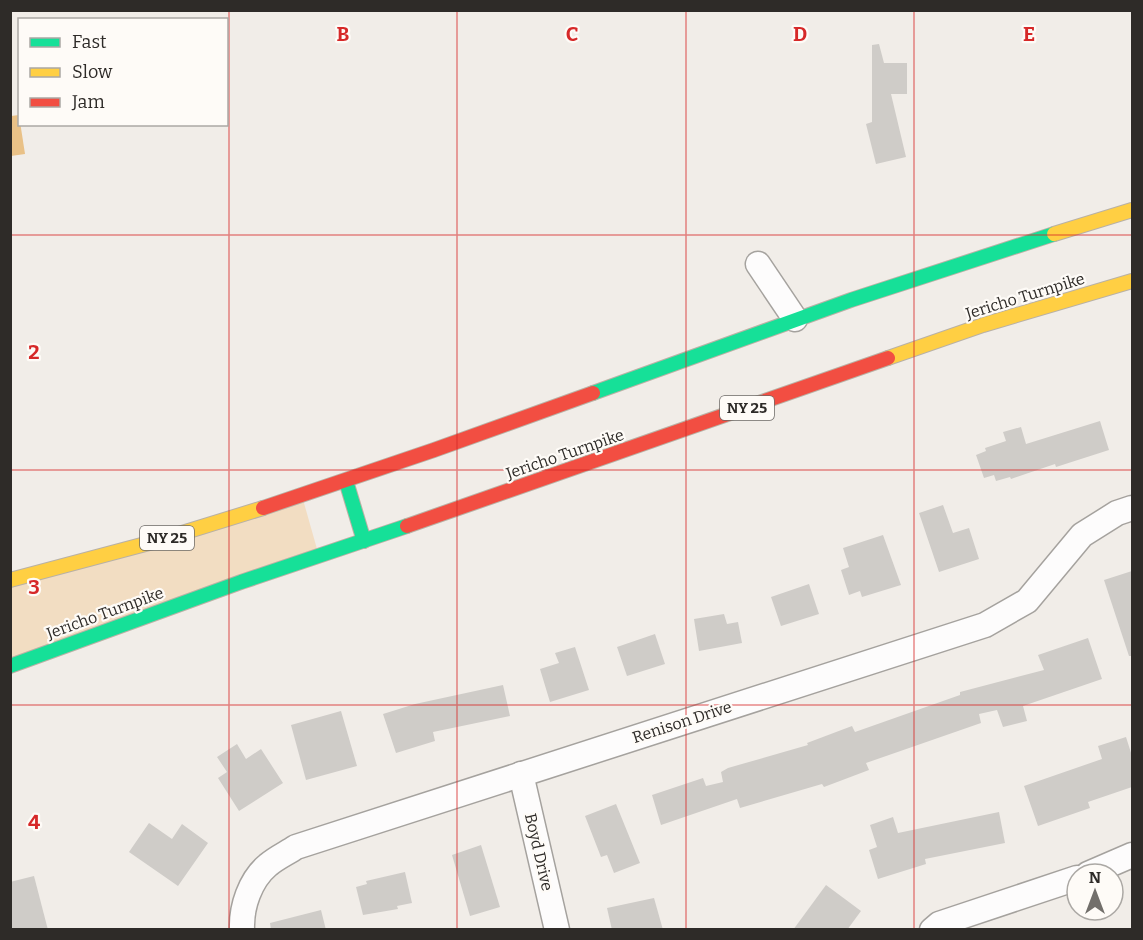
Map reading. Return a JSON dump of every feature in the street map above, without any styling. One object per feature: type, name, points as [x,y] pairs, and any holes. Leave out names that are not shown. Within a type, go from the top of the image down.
[{"type":"main road","name":"NY 25","points":[[10,580],[200,529],[346,481],[795,319],[1081,224],[1132,210]]},
{"type":"main road","name":"Jericho Turnpike","points":[[10,666],[176,605],[983,325],[1132,281]]},
{"type":"main road","points":[[346,481],[364,541]]},
{"type":"street","points":[[758,264],[795,319]]},
{"type":"street","name":"Renison Drive","points":[[242,930],[244,907],[251,886],[266,866],[296,847],[985,625],[1027,601],[1082,535],[1117,513],[1132,508]]},
{"type":"street","name":"Boyd Drive","points":[[521,774],[557,930]]},
{"type":"street","points":[[1116,862],[1132,855]]},
{"type":"street","points":[[932,930],[939,924],[1065,882]]},
{"type":"shaded area","points":[[18,115],[18,126],[21,126],[25,154],[11,156],[11,116]]},
{"type":"shaded area","points":[[302,496],[319,556],[11,666],[10,580]]},
{"type":"building","points":[[879,44],[884,63],[907,63],[907,94],[891,94],[906,157],[876,164],[866,124],[872,122],[872,45]]},
{"type":"building","points":[[1100,421],[1109,450],[1056,467],[1055,464],[1011,479],[1010,477],[996,481],[994,475],[984,478],[976,455],[986,451],[985,448],[1006,441],[1003,432],[1021,427],[1026,444]]},
{"type":"building","points":[[943,505],[953,533],[969,528],[979,559],[939,572],[919,513]]},
{"type":"building","points":[[883,535],[901,585],[862,597],[860,591],[849,595],[841,570],[849,567],[843,548]]},
{"type":"building","points":[[1132,571],[1132,656],[1129,656],[1104,580]]},
{"type":"building","points":[[809,584],[819,614],[781,626],[771,597]]},
{"type":"building","points":[[724,614],[727,624],[738,622],[742,643],[699,651],[694,619]]},
{"type":"building","points":[[655,634],[665,664],[627,676],[617,647]]},
{"type":"building","points":[[1088,638],[1102,679],[1023,706],[1027,721],[1003,727],[997,710],[979,714],[981,723],[866,763],[869,770],[824,787],[822,784],[740,808],[737,799],[661,825],[652,795],[703,778],[706,786],[723,782],[721,772],[728,768],[808,745],[807,743],[852,726],[855,732],[960,695],[960,692],[1044,670],[1038,655]]},
{"type":"building","points":[[575,647],[589,690],[550,702],[540,669],[559,663],[555,653]]},
{"type":"building","points":[[503,685],[510,716],[433,732],[435,741],[396,753],[383,714],[415,704]]},
{"type":"building","points":[[341,711],[357,766],[306,780],[291,725]]},
{"type":"building","points":[[1126,737],[1132,756],[1132,787],[1088,802],[1090,808],[1038,826],[1024,786],[1102,759],[1098,746]]},
{"type":"building","points":[[237,744],[246,759],[261,749],[283,783],[239,811],[218,778],[227,772],[217,757]]},
{"type":"building","points":[[616,804],[640,863],[614,873],[607,855],[601,857],[585,816]]},
{"type":"building","points":[[999,812],[1005,843],[925,859],[926,864],[878,879],[869,850],[877,847],[870,825],[893,817],[898,833]]},
{"type":"building","points":[[149,823],[172,839],[182,824],[208,843],[178,886],[129,852]]},
{"type":"building","points":[[481,845],[500,907],[470,916],[452,855]]},
{"type":"building","points":[[405,872],[412,903],[397,906],[398,909],[363,915],[356,887],[367,884],[366,881]]},
{"type":"building","points":[[34,876],[48,930],[10,930],[10,882]]},
{"type":"building","points":[[826,885],[861,911],[847,930],[793,930]]},
{"type":"building","points":[[654,898],[663,930],[612,930],[607,908]]},
{"type":"building","points":[[321,910],[326,930],[271,930],[270,923]]},
{"type":"traffic: fast","points":[[593,393],[851,300],[1054,234]]},
{"type":"traffic: fast","points":[[346,481],[364,541]]},
{"type":"traffic: fast","points":[[10,666],[241,582],[407,526]]},
{"type":"traffic: slow","points":[[1054,234],[1132,210]]},
{"type":"traffic: slow","points":[[888,358],[983,325],[1132,281]]},
{"type":"traffic: slow","points":[[10,580],[153,542],[263,508]]},
{"type":"traffic: jam","points":[[407,526],[888,358]]},
{"type":"traffic: jam","points":[[263,508],[593,393]]}]
